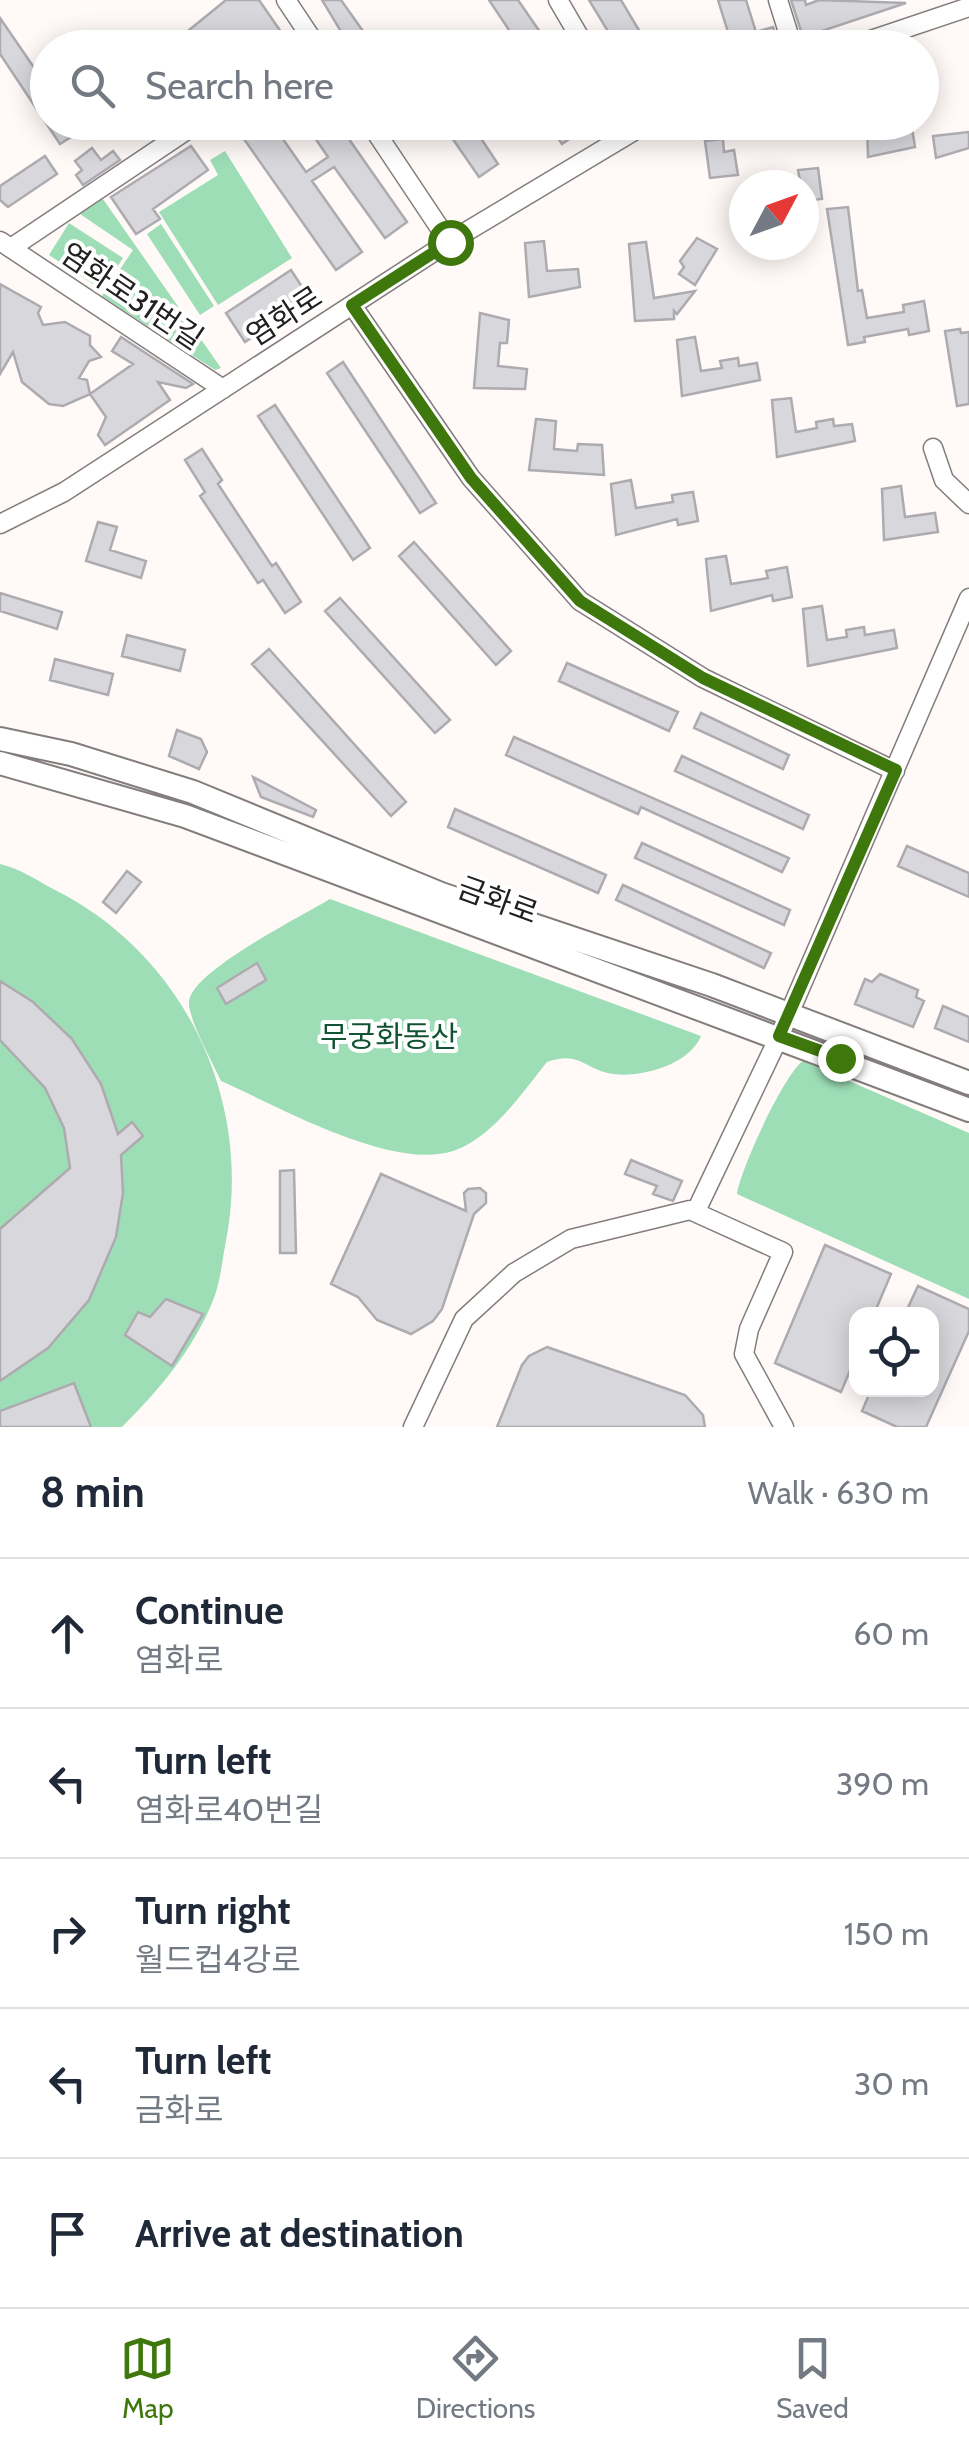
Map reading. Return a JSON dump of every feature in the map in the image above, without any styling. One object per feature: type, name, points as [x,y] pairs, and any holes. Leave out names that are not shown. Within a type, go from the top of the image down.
[{"type":"main road","name":"금화로","points":[[0,739],[71,754],[193,792],[441,894],[789,1014],[969,1082]]},
{"type":"main road","name":"금화로","points":[[0,763],[185,816],[969,1110]]},
{"type":"street","points":[[286,0],[305,30]]},
{"type":"street","points":[[558,0],[576,30]]},
{"type":"street","points":[[778,0],[787,30]]},
{"type":"street","points":[[901,30],[969,7]]},
{"type":"street","name":"염화로31번길","points":[[172,140],[6,245],[222,388]]},
{"type":"street","points":[[381,140],[450,242]]},
{"type":"street","name":"염화로","points":[[0,524],[64,492],[615,140]]},
{"type":"street","points":[[352,305],[471,478],[580,601],[703,678],[896,770]]},
{"type":"street","points":[[933,448],[944,480],[969,504]]},
{"type":"street","points":[[696,1210],[789,1014],[969,598]]},
{"type":"street","points":[[413,1427],[464,1319],[490,1292],[571,1239],[696,1210],[783,1252],[749,1330],[744,1354],[784,1427]]},
{"type":"green space","points":[[225,151],[292,258],[218,305],[159,212],[218,175],[210,160]]},
{"type":"green space","points":[[103,199],[221,368],[215,370],[102,296],[133,250],[80,214]]},
{"type":"green space","points":[[69,223],[123,258],[102,290],[49,255]]},
{"type":"green space","points":[[161,224],[214,306],[200,315],[147,234]]},
{"type":"green space","points":[[0,864],[28,875],[101,918],[141,953],[174,994],[200,1039],[219,1088],[229,1139],[232,1192],[216,1292],[186,1351],[163,1383],[122,1427],[0,1427]]},
{"type":"green space","name":"무궁화동산","points":[[330,899],[701,1036],[676,1061],[637,1074],[603,1072],[575,1059],[547,1062],[493,1125],[453,1151],[428,1155],[399,1152],[335,1133],[221,1081],[197,1030],[189,1002],[194,990],[227,961]]},
{"type":"green space","points":[[803,1061],[969,1133],[969,1299],[737,1194],[764,1123]]},
{"type":"building","points":[[226,0],[259,0],[280,30],[189,30]]},
{"type":"building","points":[[322,0],[341,0],[362,30],[340,30]]},
{"type":"building","points":[[489,0],[518,0],[539,30],[509,30]]},
{"type":"building","points":[[589,0],[621,0],[639,30],[607,30]]},
{"type":"building","points":[[718,0],[746,0],[755,30],[727,30]]},
{"type":"building","points":[[791,0],[805,0],[806,5],[819,0],[906,3],[825,30],[801,30]]},
{"type":"building","points":[[0,18],[30,62],[30,99],[0,54]]},
{"type":"building","points":[[969,132],[969,148],[936,158],[934,140],[939,140],[939,135]]},
{"type":"building","points":[[245,140],[284,140],[306,172],[328,157],[316,140],[350,140],[407,222],[385,238],[334,167],[312,181],[362,252],[336,270]]},
{"type":"building","points":[[453,140],[482,140],[498,164],[479,177]]},
{"type":"building","points":[[723,140],[724,152],[734,150],[737,170],[729,170],[729,176],[710,178],[705,141]]},
{"type":"building","points":[[868,140],[914,140],[915,147],[868,157]]},
{"type":"building","points":[[191,146],[208,170],[153,209],[160,219],[136,234],[111,197]]},
{"type":"building","points":[[92,148],[101,160],[113,151],[120,160],[83,185],[76,175],[82,170],[75,161]]},
{"type":"building","points":[[45,156],[57,174],[8,207],[0,200],[0,186]]},
{"type":"building","points":[[848,207],[858,291],[862,290],[867,318],[904,312],[903,305],[924,301],[929,331],[909,335],[908,329],[864,337],[865,342],[848,345],[827,209]]},
{"type":"building","points":[[697,238],[717,249],[695,285],[679,274],[684,267],[680,261]]},
{"type":"building","points":[[544,241],[547,271],[578,269],[580,287],[529,297],[525,243]]},
{"type":"building","points":[[646,242],[654,298],[695,291],[677,314],[674,311],[674,319],[635,321],[629,244]]},
{"type":"building","points":[[291,270],[310,299],[245,342],[226,313]]},
{"type":"building","points":[[0,284],[41,307],[38,313],[43,325],[65,322],[90,336],[90,345],[101,357],[89,361],[79,378],[87,380],[90,394],[63,406],[49,404],[22,382],[13,352],[0,374]]},
{"type":"building","points":[[480,313],[509,320],[507,343],[500,343],[498,366],[527,369],[525,389],[474,388]]},
{"type":"building","points":[[960,329],[961,333],[969,332],[969,404],[957,406],[945,331]]},
{"type":"building","points":[[121,337],[193,384],[186,388],[158,382],[170,400],[105,445],[98,435],[106,417],[90,394],[133,364],[112,351]]},
{"type":"building","points":[[695,337],[701,371],[722,368],[720,361],[738,358],[739,366],[757,363],[760,380],[682,396],[677,340]]},
{"type":"building","points":[[343,362],[436,503],[420,513],[327,373]]},
{"type":"building","points":[[791,398],[796,432],[817,428],[816,422],[833,419],[834,426],[852,424],[855,441],[777,457],[772,400]]},
{"type":"building","points":[[275,405],[370,548],[353,560],[258,416]]},
{"type":"building","points":[[536,419],[556,421],[554,449],[577,451],[578,444],[602,445],[604,475],[529,470]]},
{"type":"building","points":[[202,449],[222,480],[218,484],[272,566],[276,563],[301,602],[285,613],[263,580],[258,583],[200,496],[205,492],[185,460]]},
{"type":"building","points":[[631,480],[636,508],[673,502],[672,495],[693,492],[698,521],[678,525],[677,519],[616,535],[611,484]]},
{"type":"building","points":[[901,486],[905,517],[935,513],[938,532],[884,540],[882,489]]},
{"type":"building","points":[[98,522],[117,527],[110,550],[146,561],[141,578],[86,561]]},
{"type":"building","points":[[414,542],[511,651],[496,665],[399,556]]},
{"type":"building","points":[[726,556],[731,584],[768,578],[766,571],[787,567],[792,597],[773,601],[772,595],[711,611],[706,559]]},
{"type":"building","points":[[0,593],[62,612],[57,629],[0,611]]},
{"type":"building","points":[[340,598],[450,720],[435,733],[325,611]]},
{"type":"building","points":[[822,606],[827,640],[847,637],[846,630],[864,627],[865,635],[894,630],[897,648],[808,666],[803,609]]},
{"type":"building","points":[[127,635],[185,650],[180,671],[122,656]]},
{"type":"building","points":[[269,649],[406,802],[391,816],[252,664]]},
{"type":"building","points":[[55,659],[113,674],[108,695],[50,680]]},
{"type":"building","points":[[567,663],[678,712],[669,731],[559,681]]},
{"type":"building","points":[[701,713],[789,755],[783,769],[694,728]]},
{"type":"building","points":[[177,730],[201,739],[207,752],[199,769],[169,756]]},
{"type":"building","points":[[514,737],[789,858],[782,872],[641,807],[638,814],[506,755]]},
{"type":"building","points":[[682,756],[809,815],[803,829],[675,771]]},
{"type":"building","points":[[253,777],[316,810],[313,817],[261,797]]},
{"type":"building","points":[[455,809],[606,875],[598,893],[448,827]]},
{"type":"building","points":[[642,843],[790,910],[784,925],[635,858]]},
{"type":"building","points":[[907,846],[969,873],[969,897],[898,866]]},
{"type":"building","points":[[127,871],[141,882],[116,913],[103,902]]},
{"type":"building","points":[[623,885],[771,953],[764,968],[616,900]]},
{"type":"building","points":[[257,963],[266,980],[226,1004],[217,988]]},
{"type":"building","points":[[880,974],[918,990],[916,997],[924,1001],[913,1027],[855,1004],[865,979],[872,982]]},
{"type":"building","points":[[0,981],[33,1002],[72,1039],[101,1084],[118,1134],[132,1122],[143,1136],[121,1155],[123,1193],[116,1237],[89,1300],[48,1348],[0,1381],[0,1229],[70,1168],[64,1128],[45,1088],[0,1040]]},
{"type":"building","points":[[943,1006],[969,1017],[969,1042],[935,1028]]},
{"type":"building","points":[[631,1160],[682,1181],[673,1201],[653,1194],[657,1186],[625,1174]]},
{"type":"building","points":[[294,1170],[296,1253],[280,1253],[280,1171]]},
{"type":"building","points":[[381,1174],[466,1211],[464,1193],[468,1189],[480,1188],[486,1193],[486,1203],[474,1214],[442,1309],[433,1321],[411,1334],[377,1320],[358,1297],[331,1284]]},
{"type":"building","points":[[825,1245],[891,1274],[877,1307],[849,1307],[849,1373],[841,1392],[775,1363]]},
{"type":"building","points":[[918,1286],[969,1309],[969,1331],[926,1427],[897,1427],[862,1411],[868,1397],[939,1397],[939,1307],[908,1307]]},
{"type":"building","points":[[166,1299],[203,1314],[172,1366],[125,1335],[138,1312],[150,1317]]},
{"type":"building","points":[[547,1347],[685,1395],[703,1415],[705,1427],[497,1427],[522,1365],[529,1356]]},
{"type":"building","points":[[74,1383],[91,1427],[0,1427],[0,1411]]},
{"type":"route","points":[[450,242],[352,305],[452,453],[494,506],[574,595],[635,639],[703,678],[896,770],[779,1036],[840,1058]]}]
